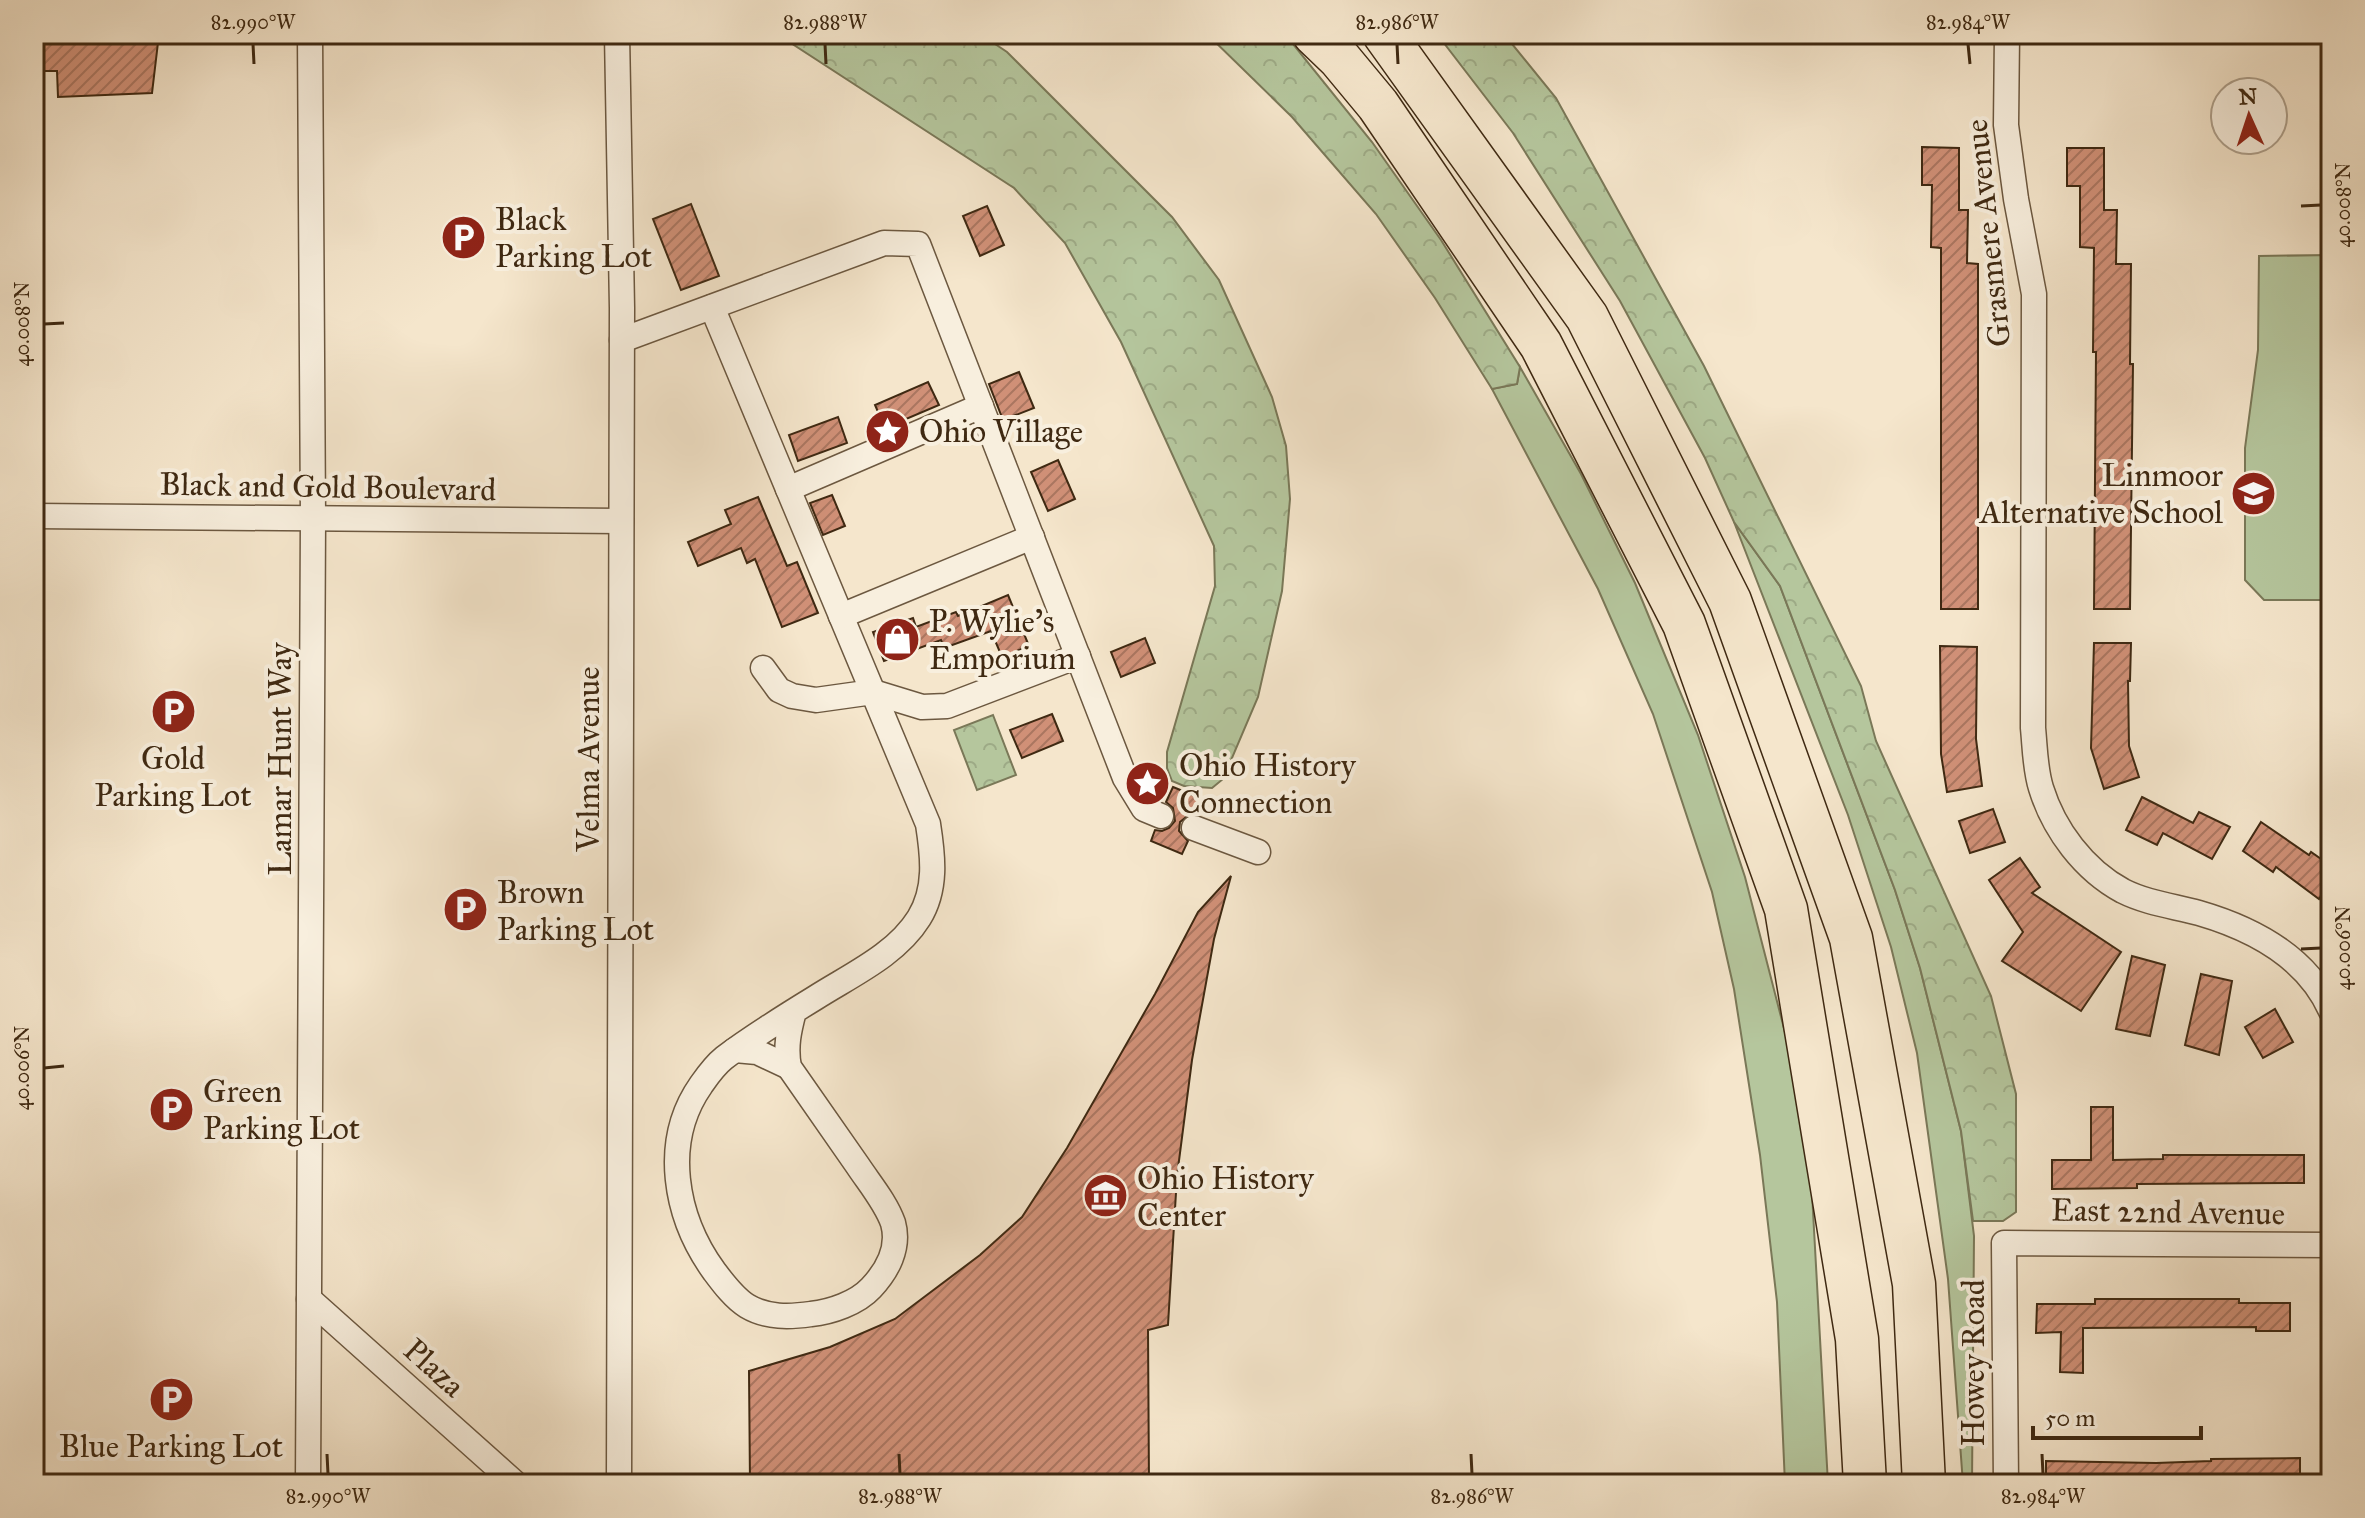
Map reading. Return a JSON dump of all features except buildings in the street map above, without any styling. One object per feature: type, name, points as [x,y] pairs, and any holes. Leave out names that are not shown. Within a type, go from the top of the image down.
[{"type":"highway","points":[[1314,34],[1339,58],[1378,105],[1541,345],[1684,624],[1786,909],[1857,1339],[1865,1484]]},
{"type":"highway","points":[[1384,34],[1587,317],[1730,601],[1851,938],[1914,1284],[1924,1484]]},
{"type":"street","name":"Lamar Hunt Way","points":[[308,1484],[313,519],[310,34]]},
{"type":"street","name":"Velma Avenue","points":[[617,34],[622,340],[619,1484]]},
{"type":"street","name":"Grasmere Avenue","points":[[2007,34],[2006,125],[2034,294],[2033,728],[2041,787],[2067,842],[2094,870],[2122,890],[2157,904],[2238,926],[2272,945],[2300,965],[2324,995],[2331,1011]]},
{"type":"street","points":[[622,340],[884,243],[918,244],[1125,778],[1144,809],[1161,816]]},
{"type":"street","points":[[712,307],[928,824],[934,860],[931,888],[921,916],[902,940],[865,967],[794,1011],[714,1066],[691,1099],[681,1126],[676,1152],[677,1182],[685,1214],[702,1255],[746,1306],[788,1317],[824,1313],[863,1297],[883,1276],[895,1249],[893,1223],[878,1195],[789,1067],[786,1053],[794,1011]]},
{"type":"street","points":[[788,489],[981,406]]},
{"type":"street","name":"Black and Gold Boulevard","points":[[34,516],[621,521]]},
{"type":"street","points":[[841,616],[1032,537]]},
{"type":"street","points":[[763,668],[779,690],[792,696],[816,700],[873,692],[922,707],[947,706],[1078,656]]},
{"type":"street","points":[[1194,828],[1258,852]]},
{"type":"street","points":[[735,1050],[757,1052],[789,1067]]},
{"type":"street","name":"East 22nd Avenue","points":[[2004,1243],[2331,1245]]},
{"type":"street","name":"Howey Road","points":[[2004,1243],[2006,1484]]},
{"type":"street","name":"Plaza","points":[[309,1299],[516,1484]]},
{"type":"green space","points":[[777,34],[980,34],[1007,52],[1172,217],[1219,280],[1272,397],[1286,446],[1290,499],[1282,591],[1258,697],[1223,779],[1212,788],[1184,786],[1172,781],[1167,768],[1167,752],[1215,586],[1214,546],[1121,342],[1065,243],[1014,188]]},
{"type":"green space","points":[[1207,34],[1285,34],[1372,142],[1441,240],[1520,367],[1517,384],[1492,389],[1435,298],[1376,214],[1292,117]]},
{"type":"green space","points":[[1437,34],[1504,34],[1556,98],[1704,366],[1861,686],[1876,741],[1991,996],[2016,1094],[2016,1212],[2003,1221],[1973,1221],[1961,1131],[1920,968],[1895,890],[1780,586],[1734,522],[1705,458],[1620,301],[1513,133]]},
{"type":"green space","points":[[2331,255],[2331,600],[2264,600],[2245,580],[2245,448],[2258,350],[2259,256]]},
{"type":"green space","points":[[1520,367],[1581,474],[1635,583],[1698,735],[1745,877],[1788,1044],[1812,1193],[1828,1484],[1785,1484],[1777,1302],[1760,1155],[1734,989],[1712,892],[1653,714],[1598,589],[1492,389],[1517,384]]},
{"type":"green space","points":[[1734,522],[1780,586],[1895,890],[1920,968],[1961,1131],[1974,1236],[1972,1484],[1963,1484],[1948,1279],[1917,1053],[1891,947],[1848,815]]},
{"type":"green space","points":[[993,715],[1016,775],[977,790],[954,730]]},
{"type":"place","name":"Black Parking Lot","points":[[464,237]]},
{"type":"place","name":"Ohio Village","points":[[888,431]]},
{"type":"place","name":"Linmoor Alternative School","points":[[2254,493]]},
{"type":"place","name":"P. Wylie's Emporium","points":[[898,639]]},
{"type":"place","name":"Gold Parking Lot","points":[[173,711]]},
{"type":"place","name":"Ohio History Connection","points":[[1148,783]]},
{"type":"place","name":"Brown Parking Lot","points":[[466,910]]},
{"type":"place","name":"Green Parking Lot","points":[[172,1109]]},
{"type":"place","name":"Ohio History Center","points":[[1106,1196]]},
{"type":"place","name":"Blue Parking Lot","points":[[171,1399]]}]
